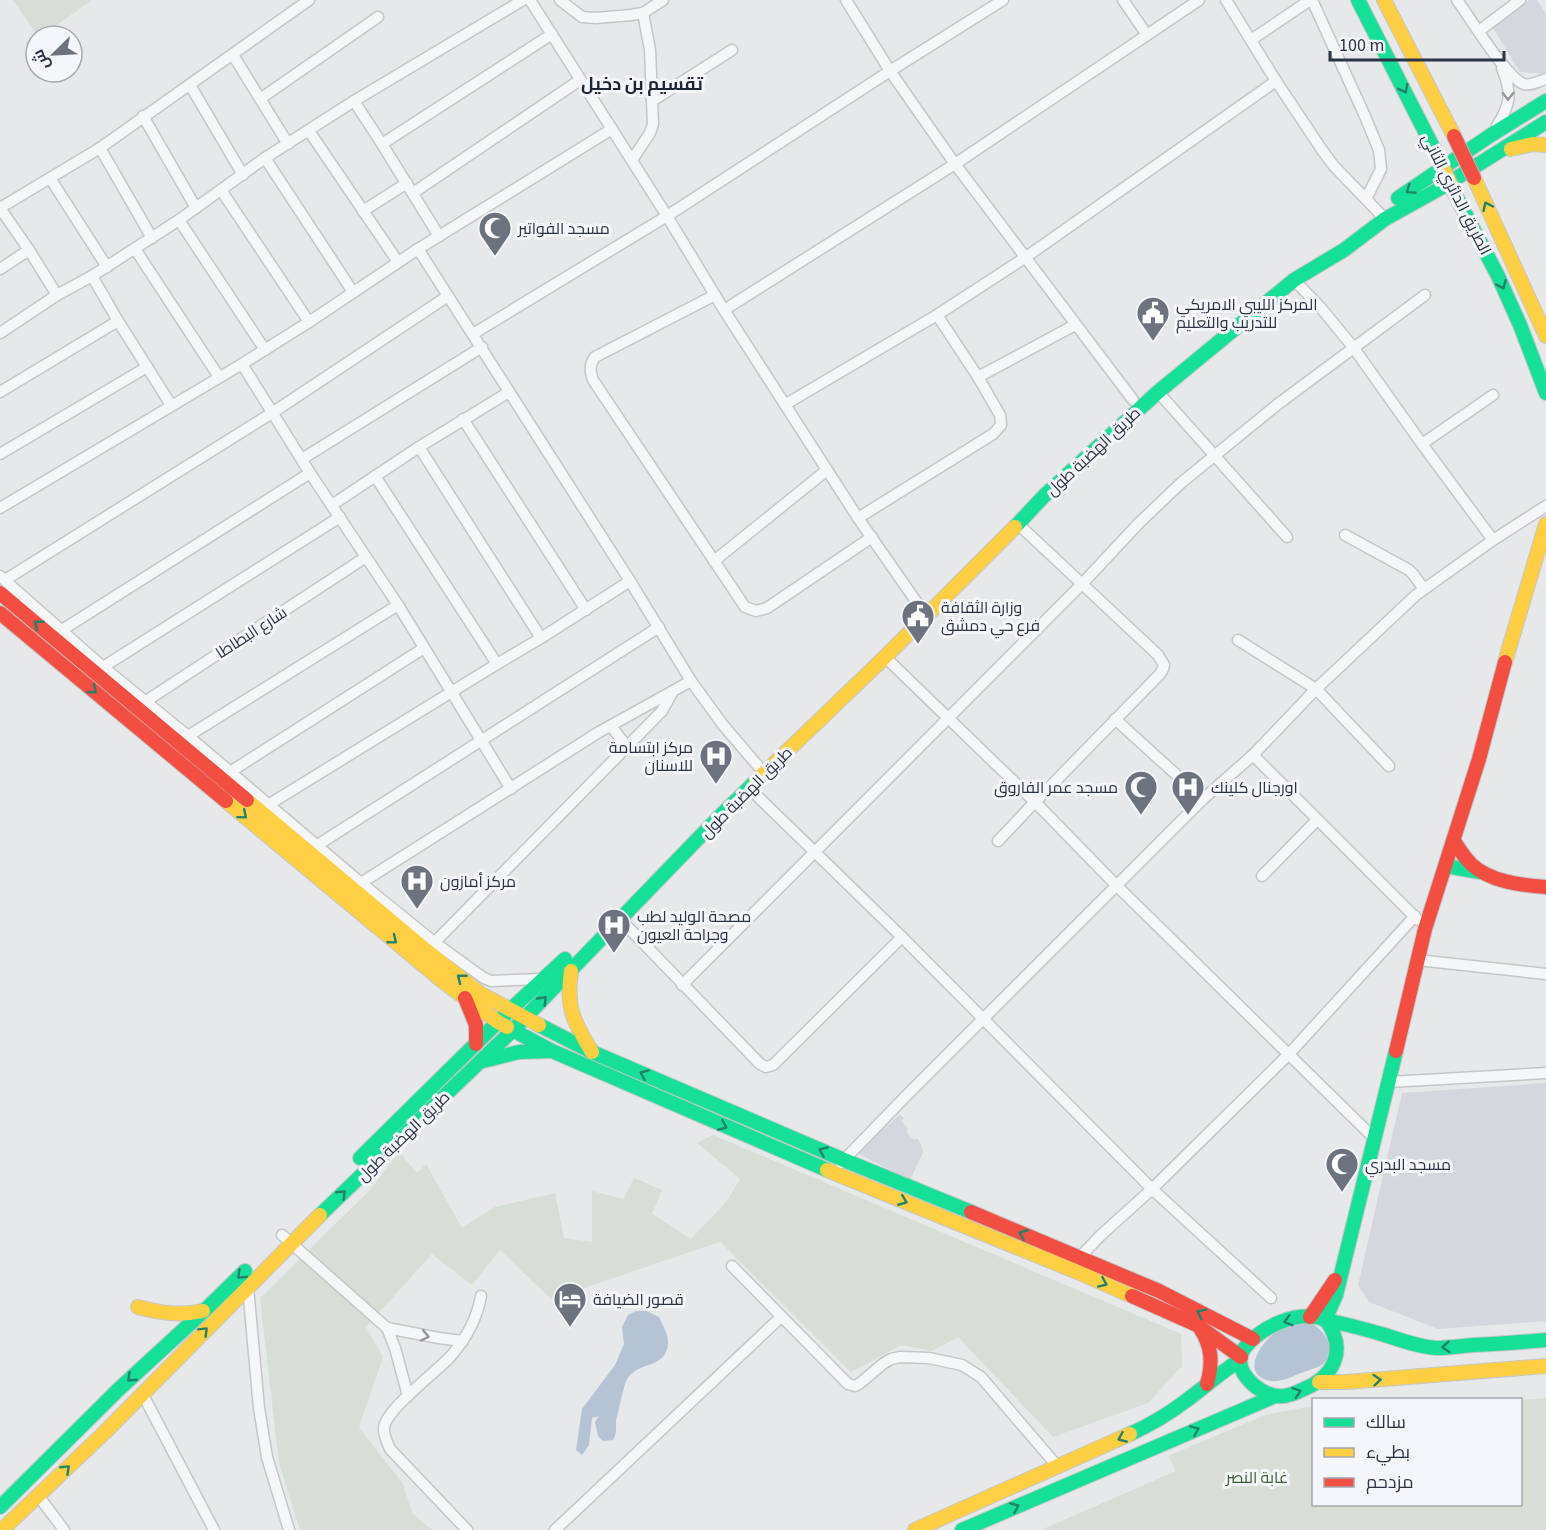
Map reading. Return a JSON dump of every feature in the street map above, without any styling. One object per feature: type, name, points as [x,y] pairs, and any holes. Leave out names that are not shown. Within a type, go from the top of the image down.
[{"type":"main road","name":"الطريق الدائري الثاني","points":[[1358,0],[1498,276],[1546,393]]},
{"type":"main road","name":"الطريق الدائري الثاني","points":[[1384,0],[1454,136],[1546,336]]},
{"type":"main road","name":"طريق الهضبة طول","points":[[2,1530],[105,1432],[248,1287],[286,1239],[476,1044],[604,923],[1041,484],[1133,400],[1237,313],[1292,273],[1382,215],[1491,135],[1546,100]]},
{"type":"main road","name":"طريق الهضبة طول","points":[[0,1507],[119,1389],[257,1259],[286,1239],[480,1062],[711,826],[885,657],[1044,496],[1158,392],[1294,280],[1344,250],[1382,215],[1438,189],[1546,122]]},
{"type":"main road","points":[[1497,152],[1527,144],[1546,145]]},
{"type":"main road","points":[[1326,1320],[1336,1295],[1425,929],[1455,841],[1546,524]]},
{"type":"main road","points":[[2,583],[141,704],[430,947],[481,994],[592,1052],[1159,1291],[1253,1339]]},
{"type":"main road","points":[[0,613],[377,927],[498,1022],[552,1051],[687,1110],[833,1173],[1075,1271],[1197,1325],[1240,1358],[1243,1372],[1251,1383],[1275,1396]]},
{"type":"main road","points":[[1455,841],[1464,856],[1486,874]]},
{"type":"main road","points":[[1446,866],[1530,886],[1546,887]]},
{"type":"main road","points":[[571,971],[567,991],[569,1008],[592,1052]]},
{"type":"main road","points":[[465,998],[476,1025],[476,1044]]},
{"type":"main road","points":[[480,1062],[519,1052],[552,1051]]},
{"type":"main road","points":[[687,1110],[694,1096]]},
{"type":"main road","points":[[1310,1317],[1343,1267]]},
{"type":"main road","points":[[138,1307],[179,1316],[205,1310]]},
{"type":"main road","points":[[915,1530],[1145,1427],[1186,1401],[1240,1358],[1253,1339],[1266,1329],[1281,1322],[1310,1317],[1345,1322],[1436,1348],[1546,1340]]},
{"type":"main road","points":[[962,1530],[1275,1396],[1298,1392],[1319,1382],[1329,1373],[1336,1360],[1337,1346],[1334,1332],[1326,1320]]},
{"type":"main road","points":[[1197,1325],[1205,1335],[1210,1347],[1212,1360],[1207,1384]]},
{"type":"main road","points":[[1477,1345],[1479,1371]]},
{"type":"main road","points":[[1319,1382],[1346,1382],[1546,1366]]},
{"type":"main road","points":[[1083,1456],[1091,1475]]},
{"type":"street","points":[[57,296],[0,208],[100,148],[309,0]]},
{"type":"street","points":[[560,0],[582,16],[596,18],[643,13],[663,0]]},
{"type":"street","points":[[846,0],[890,71],[955,164],[1133,400]]},
{"type":"street","points":[[473,334],[667,216],[1003,0]]},
{"type":"street","points":[[1124,0],[1146,35]]},
{"type":"street","points":[[724,310],[955,164],[1199,0]]},
{"type":"street","points":[[1226,0],[1276,81],[1333,165],[1382,215]]},
{"type":"street","points":[[1251,40],[1311,0],[1379,150],[1381,169],[1366,199]]},
{"type":"street","points":[[1457,0],[1514,77],[1524,84],[1546,78]]},
{"type":"street","points":[[1479,31],[1520,0]]},
{"type":"street","points":[[0,333],[152,238],[265,158],[354,101],[531,1],[724,310],[858,518],[920,607]]},
{"type":"street","points":[[632,160],[650,133],[653,124],[650,50],[643,13]]},
{"type":"street","points":[[260,99],[378,17]]},
{"type":"street","points":[[382,144],[552,34]]},
{"type":"street","points":[[652,101],[732,50]]},
{"type":"street","points":[[1491,135],[1510,99],[1507,80],[1495,54]]},
{"type":"street","points":[[233,55],[288,144]]},
{"type":"street","points":[[363,212],[410,188],[580,80]]},
{"type":"street","points":[[786,404],[937,315],[1026,258],[1276,81]]},
{"type":"street","points":[[190,85],[243,175]]},
{"type":"street","points":[[354,101],[439,236]]},
{"type":"street","points":[[143,116],[196,208]]},
{"type":"street","points":[[0,508],[266,350],[418,249],[612,129]]},
{"type":"street","points":[[309,131],[398,262]]},
{"type":"street","points":[[100,148],[152,238]]},
{"type":"street","points":[[265,158],[353,292]]},
{"type":"street","points":[[50,178],[107,267]]},
{"type":"street","points":[[221,190],[309,322]]},
{"type":"street","points":[[179,220],[266,350]]},
{"type":"street","points":[[135,249],[219,377]]},
{"type":"street","points":[[418,249],[692,681],[723,725],[758,766]]},
{"type":"street","points":[[0,269],[29,250]]},
{"type":"street","points":[[92,276],[171,405]]},
{"type":"street","points":[[1294,280],[1353,347],[1493,540]]},
{"type":"street","points":[[715,295],[595,357],[590,363],[593,380],[745,608],[756,611],[767,608],[872,537]]},
{"type":"street","points":[[448,296],[272,413],[2,583],[62,630],[141,704],[188,736],[361,883],[430,947],[491,981],[543,979]]},
{"type":"street","points":[[682,985],[1181,483],[1278,404],[1425,296]]},
{"type":"street","points":[[858,518],[1002,425],[1000,415],[978,377],[937,315]]},
{"type":"street","points":[[0,392],[118,321]]},
{"type":"street","points":[[978,377],[1075,325]]},
{"type":"street","points":[[302,459],[482,347]]},
{"type":"street","points":[[242,364],[398,605],[512,789]]},
{"type":"street","points":[[0,454],[147,367]]},
{"type":"street","points":[[333,505],[418,447],[509,392]]},
{"type":"street","points":[[1158,392],[1287,537]]},
{"type":"street","points":[[1422,444],[1493,395]]},
{"type":"street","points":[[464,419],[586,610]]},
{"type":"street","points":[[418,447],[541,638]]},
{"type":"street","points":[[714,561],[827,470]]},
{"type":"street","points":[[62,630],[310,472]]},
{"type":"street","points":[[375,476],[497,664]]},
{"type":"street","points":[[833,1173],[905,1097],[1316,689],[1424,589],[1493,540],[1546,507]]},
{"type":"street","points":[[104,667],[340,517]]},
{"type":"street","points":[[998,842],[1160,674],[1164,664],[1158,655],[1018,524]]},
{"type":"street","points":[[1345,535],[1408,570],[1424,589]]},
{"type":"street","name":"شارع البطاطا","points":[[141,704],[366,557]]},
{"type":"street","points":[[268,806],[630,581]]},
{"type":"street","points":[[188,736],[398,605]]},
{"type":"street","points":[[316,846],[659,627]]},
{"type":"street","points":[[1238,640],[1316,689],[1389,766]]},
{"type":"street","points":[[230,772],[424,648]]},
{"type":"street","points":[[885,657],[1035,802],[1117,886],[1375,1139]]},
{"type":"street","points":[[361,883],[611,726],[692,681]]},
{"type":"street","points":[[430,947],[662,711],[673,691]]},
{"type":"street","points":[[1115,719],[1203,799]]},
{"type":"street","points":[[611,726],[627,747]]},
{"type":"street","points":[[1253,754],[1415,916],[1425,929]]},
{"type":"street","points":[[749,788],[902,937],[1152,1189],[1271,1298]]},
{"type":"street","points":[[1262,876],[1317,820]]},
{"type":"street","points":[[1075,1271],[1080,1257],[1100,1236],[1152,1189],[1289,1054],[1415,916]]},
{"type":"street","points":[[621,920],[682,985],[760,1064],[766,1067],[773,1065],[902,937]]},
{"type":"street","points":[[1417,960],[1546,974]]},
{"type":"street","points":[[1389,1082],[1546,1073]]},
{"type":"street","points":[[286,1239],[387,1328],[398,1357],[408,1396]]},
{"type":"street","points":[[732,1266],[848,1384],[855,1386],[859,1384],[884,1363],[900,1357],[929,1358],[962,1365],[981,1377],[1059,1467]]},
{"type":"street","points":[[248,1287],[259,1408],[267,1457],[289,1530]]},
{"type":"street","points":[[467,1530],[390,1449],[385,1438],[384,1426],[408,1396],[450,1358],[463,1341],[479,1309],[481,1296]]},
{"type":"street","points":[[555,1530],[781,1317]]},
{"type":"street","points":[[387,1328],[463,1341]]},
{"type":"street","points":[[142,1393],[214,1530]]},
{"type":"street","points":[[27,1480],[64,1530]]},
{"type":"shaded area","points":[[1529,0],[1537,0],[1546,14],[1546,72],[1543,74],[1520,72],[1493,28]]},
{"type":"shaded area","points":[[1546,1083],[1546,1321],[1438,1329],[1369,1302],[1358,1285],[1402,1093]]},
{"type":"shaded area","points":[[900,1114],[904,1118],[901,1121],[908,1129],[906,1132],[913,1139],[918,1139],[922,1146],[923,1153],[910,1180],[857,1153]]},
{"type":"green space","points":[[13,0],[91,0],[58,24],[30,24]]},
{"type":"green space","points":[[713,1135],[1181,1334],[1182,1366],[1148,1403],[1053,1437],[958,1337],[932,1351],[901,1345],[851,1372],[720,1242],[551,1299],[500,1250],[472,1285],[432,1254],[366,1327],[383,1357],[359,1427],[403,1484],[412,1513],[432,1530],[300,1530],[279,1464],[260,1298],[370,1190],[399,1152],[417,1173],[426,1164],[462,1228],[495,1207],[555,1193],[564,1238],[592,1242],[592,1191],[623,1199],[634,1178],[662,1190],[652,1214],[691,1239],[727,1201],[740,1179],[697,1143]]},
{"type":"green space","name":"غابة النصر","points":[[1546,1398],[1546,1530],[1041,1530],[1176,1471],[1168,1456],[1265,1415],[1312,1406],[1312,1506],[1522,1506],[1522,1400]]},
{"type":"water","points":[[636,1311],[647,1311],[659,1317],[668,1339],[668,1348],[658,1361],[635,1371],[626,1381],[613,1440],[603,1441],[598,1436],[595,1422],[599,1416],[592,1418],[589,1445],[582,1455],[576,1450],[582,1409],[615,1365],[624,1344],[622,1327],[628,1315]]},
{"type":"water","points":[[1311,1323],[1328,1341],[1329,1352],[1323,1364],[1278,1381],[1262,1378],[1256,1373],[1255,1359],[1269,1338],[1283,1329]]},
{"type":"traffic: fast","points":[[1358,0],[1436,153]]},
{"type":"traffic: fast","points":[[1398,198],[1546,101]]},
{"type":"traffic: fast","points":[[1015,527],[1044,496],[1158,392],[1294,280],[1344,250],[1385,219],[1439,189],[1546,122]]},
{"type":"traffic: fast","points":[[1456,196],[1498,276],[1546,393]]},
{"type":"traffic: fast","points":[[320,1215],[513,1030],[756,781]]},
{"type":"traffic: fast","points":[[1446,866],[1480,872]]},
{"type":"traffic: fast","points":[[360,1158],[565,959]]},
{"type":"traffic: fast","points":[[539,1025],[592,1052],[971,1212]]},
{"type":"traffic: fast","points":[[507,1027],[552,1051],[827,1170]]},
{"type":"traffic: fast","points":[[483,1061],[519,1052],[552,1051]]},
{"type":"traffic: fast","points":[[1325,1320],[1336,1295],[1396,1051]]},
{"type":"traffic: fast","points":[[0,1507],[119,1389],[245,1271]]},
{"type":"traffic: fast","points":[[1326,1320],[1336,1341],[1336,1351],[1330,1369],[1315,1383],[1294,1393],[1278,1396],[1261,1390],[1244,1374],[1241,1357],[1247,1345],[1270,1327],[1298,1317],[1317,1317],[1412,1344],[1436,1348],[1546,1340]]},
{"type":"traffic: fast","points":[[1130,1434],[1174,1410],[1240,1360]]},
{"type":"traffic: fast","points":[[962,1530],[1275,1396]]},
{"type":"traffic: slow","points":[[1384,0],[1454,136]]},
{"type":"traffic: slow","points":[[1511,149],[1533,144],[1546,145]]},
{"type":"traffic: slow","points":[[1436,153],[1456,196]]},
{"type":"traffic: slow","points":[[1474,178],[1546,336]]},
{"type":"traffic: slow","points":[[1505,662],[1546,524]]},
{"type":"traffic: slow","points":[[756,781],[1015,527]]},
{"type":"traffic: slow","points":[[247,800],[481,994],[539,1025]]},
{"type":"traffic: slow","points":[[226,801],[445,983],[507,1027]]},
{"type":"traffic: slow","points":[[571,971],[572,1014],[592,1052]]},
{"type":"traffic: slow","points":[[827,1170],[1132,1296]]},
{"type":"traffic: slow","points":[[2,1530],[105,1432],[320,1215]]},
{"type":"traffic: slow","points":[[138,1307],[170,1313],[203,1311]]},
{"type":"traffic: slow","points":[[1319,1382],[1346,1382],[1546,1366]]},
{"type":"traffic: slow","points":[[915,1530],[1130,1434]]},
{"type":"traffic: jam","points":[[1454,136],[1474,178]]},
{"type":"traffic: jam","points":[[0,593],[247,800]]},
{"type":"traffic: jam","points":[[0,613],[226,801]]},
{"type":"traffic: jam","points":[[1396,1051],[1425,929],[1479,759],[1505,662]]},
{"type":"traffic: jam","points":[[1454,841],[1471,864],[1487,875],[1516,884],[1546,887]]},
{"type":"traffic: jam","points":[[465,998],[476,1025],[476,1044]]},
{"type":"traffic: jam","points":[[971,1212],[1159,1291],[1253,1339]]},
{"type":"traffic: jam","points":[[1310,1317],[1335,1280]]},
{"type":"traffic: jam","points":[[1132,1296],[1197,1325],[1241,1357]]},
{"type":"traffic: jam","points":[[1200,1328],[1207,1341],[1210,1355],[1207,1384]]},
{"type":"place","name":"مسجد الفواتير","points":[[495,257]]},
{"type":"place","name":"المركز الليبي الامريكي للتدريب والتعليم","points":[[1153,342]]},
{"type":"place","name":"وزارة الثقافة فرع حي دمشق","points":[[918,645]]},
{"type":"place","name":"مركز ابتسامة للاسنان","points":[[716,785]]},
{"type":"place","name":"مسجد عمر الفاروق","points":[[1141,816]]},
{"type":"place","name":"اورجنال كلينك","points":[[1188,816]]},
{"type":"place","name":"مركز أمازون","points":[[417,910]]},
{"type":"place","name":"مصحة الوليد لطب وجراحة العيون","points":[[614,954]]},
{"type":"place","name":"مسجد البدري","points":[[1342,1193]]},
{"type":"place","name":"قصور الضيافة","points":[[570,1328]]},
{"type":"district","name":"تقسيم بن دخيل","points":[[642,84]]}]
